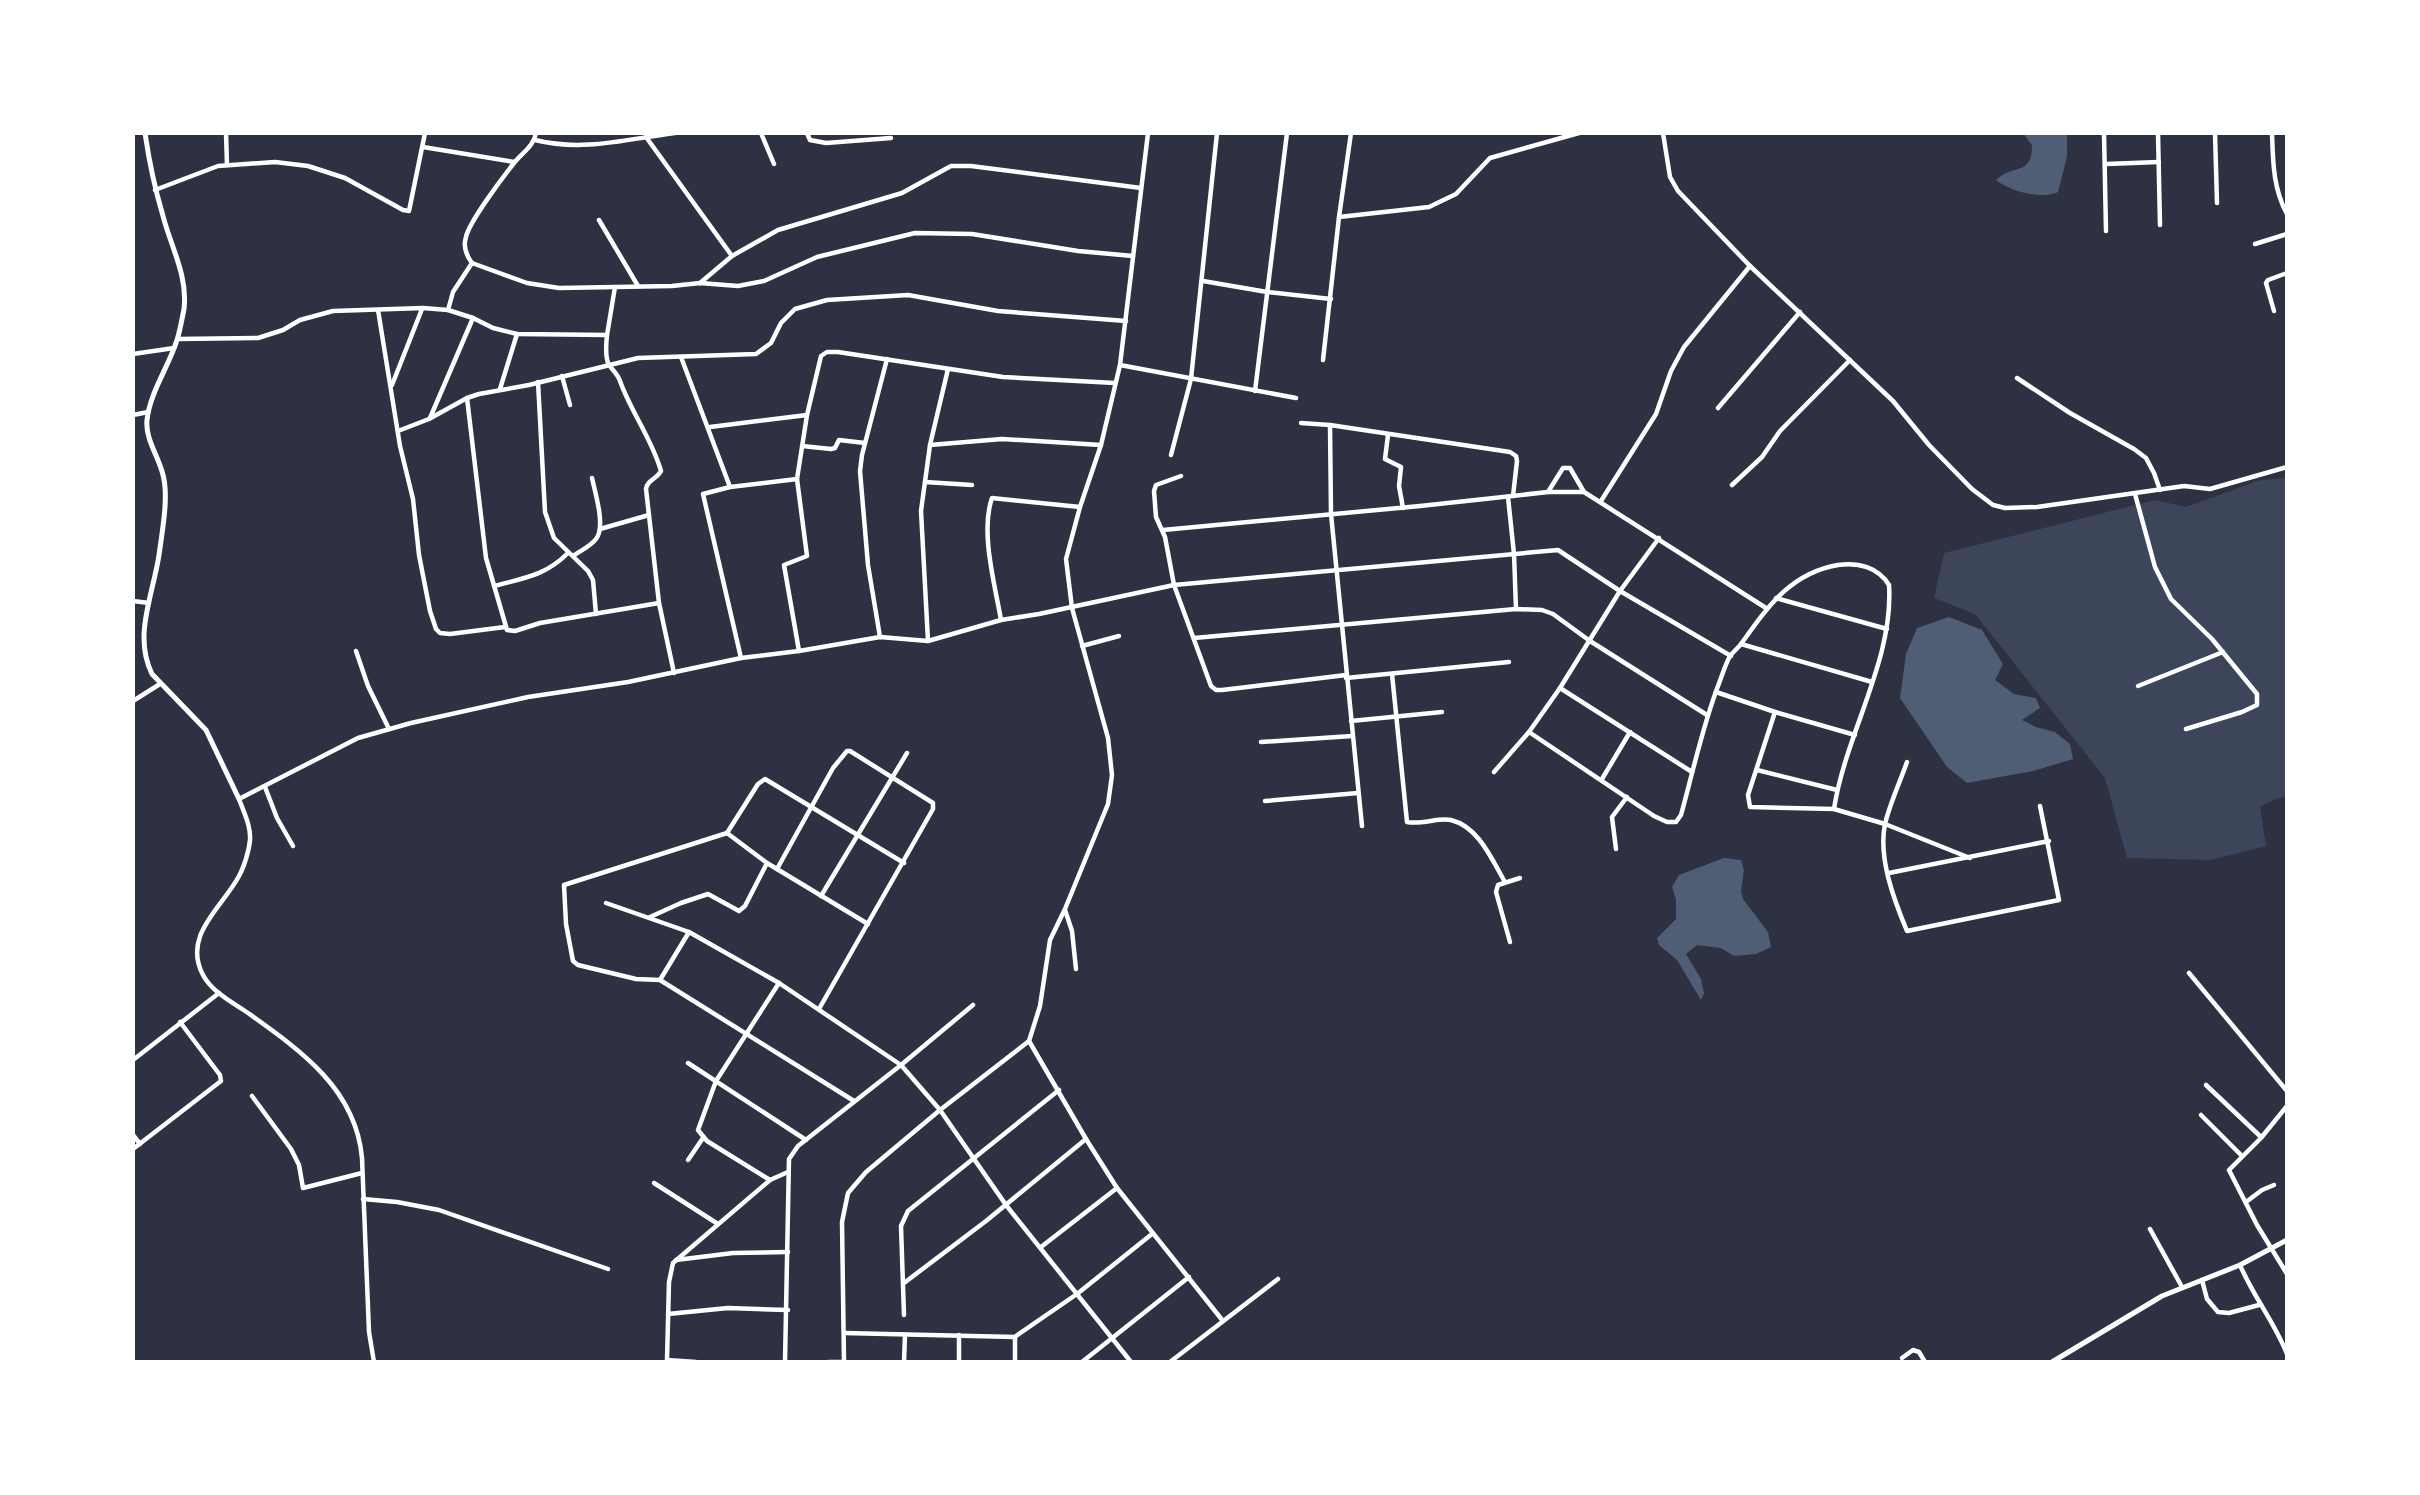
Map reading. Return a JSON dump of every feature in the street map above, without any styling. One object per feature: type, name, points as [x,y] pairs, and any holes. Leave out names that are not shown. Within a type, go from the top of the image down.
[{"type":"street","points":[[145,133],[155,190],[183,283],[184,310],[178,339],[148,412],[147,429],[163,475],[165,492],[159,556],[143,631],[145,648],[148,665],[160,684],[206,730],[239,799],[250,842],[239,876],[202,930],[196,952],[204,977],[219,992],[297,1048],[324,1076],[343,1100],[359,1132],[369,1332],[374,1362]]},
{"type":"street","points":[[226,133],[227,165]]},
{"type":"street","points":[[155,190],[218,166],[275,162],[308,166],[345,178],[406,211],[411,209],[413,201],[425,133]]},
{"type":"street","points":[[536,133],[535,140],[514,162],[468,230],[465,243],[466,255],[472,262],[527,283],[559,288],[700,283],[738,286],[764,281],[817,257],[915,233],[972,234],[1078,251],[1133,256]]},
{"type":"street","points":[[535,140],[579,147],[675,133]]},
{"type":"street","points":[[761,133],[774,164]]},
{"type":"street","points":[[807,133],[810,140],[826,143],[891,138]]},
{"type":"street","points":[[829,1362],[844,1362],[842,1222],[848,1193],[866,1172],[1029,1041],[1040,1006],[1050,940],[1102,820],[1111,792],[1108,738],[1072,608],[1066,559],[1101,444],[1121,365],[1148,133]]},
{"type":"street","points":[[1171,455],[1191,379],[1217,133]]},
{"type":"street","points":[[1255,391],[1287,133]]},
{"type":"street","points":[[1323,360],[1351,133]]},
{"type":"street","points":[[1339,217],[1429,207],[1456,194],[1490,158],[1579,133]]},
{"type":"street","points":[[1663,133],[1673,184],[1750,266],[1893,401],[1929,445],[1972,489],[1993,505],[2017,509],[2184,486],[2210,489],[2287,467]]},
{"type":"street","points":[[2105,133],[2106,231]]},
{"type":"street","points":[[2158,133],[2160,225]]},
{"type":"street","points":[[2215,133],[2217,203]]},
{"type":"street","points":[[2272,133],[2273,169],[2278,196],[2287,214]]},
{"type":"street","points":[[646,137],[732,256]]},
{"type":"street","points":[[423,147],[514,162]]},
{"type":"street","points":[[2106,164],[2159,162]]},
{"type":"street","points":[[700,283],[732,256],[778,230],[902,193],[951,166],[971,166],[1141,188]]},
{"type":"street","points":[[2278,196],[2287,194]]},
{"type":"street","points":[[600,220],[638,287]]},
{"type":"street","points":[[2255,244],[2287,234]]},
{"type":"street","points":[[448,310],[453,292],[472,262]]},
{"type":"street","points":[[1601,501],[1656,414],[1671,371],[1684,347],[1750,266]]},
{"type":"street","points":[[2274,311],[2266,284],[2268,280],[2287,273]]},
{"type":"street","points":[[1203,281],[1332,299]]},
{"type":"street","points":[[615,287],[606,346],[609,364],[620,380],[629,405],[645,432],[660,471],[646,486],[659,603],[674,673]]},
{"type":"street","points":[[398,431],[429,419],[467,398],[609,364],[638,358],[756,354],[764,351],[781,323],[796,309],[827,300],[908,295],[998,311],[1126,321]]},
{"type":"street","points":[[178,339],[258,338],[283,330],[300,320],[333,311],[423,308],[448,310],[493,328],[517,334],[607,335]]},
{"type":"street","points":[[392,386],[423,308]]},
{"type":"street","points":[[378,310],[384,358],[414,499],[419,555],[436,629],[440,633],[450,634],[505,627]]},
{"type":"street","points":[[1718,408],[1800,312]]},
{"type":"street","points":[[429,419],[473,318]]},
{"type":"street","points":[[500,389],[517,334]]},
{"type":"street","points":[[133,354],[174,348]]},
{"type":"street","points":[[799,651],[784,565],[807,556],[797,479],[807,415],[821,356],[827,352],[838,352],[1003,377],[1115,383]]},
{"type":"street","points":[[681,357],[710,427],[730,487]]},
{"type":"street","points":[[880,637],[868,565],[861,482],[862,455],[887,359]]},
{"type":"street","points":[[1732,485],[1762,457],[1780,431],[1850,360]]},
{"type":"street","points":[[1121,365],[1296,398]]},
{"type":"street","points":[[928,641],[920,529],[930,445],[948,369]]},
{"type":"street","points":[[562,376],[570,405]]},
{"type":"street","points":[[2017,379],[2146,458],[2160,490]]},
{"type":"street","points":[[538,382],[545,512],[554,538],[588,571],[593,580],[596,614]]},
{"type":"street","points":[[467,398],[486,558],[507,630],[515,631],[540,623],[659,603]]},
{"type":"street","points":[[133,415],[148,412]]},
{"type":"street","points":[[710,427],[807,415]]},
{"type":"street","points":[[1301,423],[1503,450],[1514,454],[1517,461],[1510,497],[1516,609]]},
{"type":"street","points":[[1330,425],[1331,514],[1362,826]]},
{"type":"street","points":[[1388,435],[1385,456],[1386,460],[1401,467],[1399,486],[1404,508]]},
{"type":"street","points":[[802,446],[831,449],[841,439],[865,443]]},
{"type":"street","points":[[930,445],[1002,439],[1101,444]]},
{"type":"street","points":[[1548,492],[1558,472],[1567,467],[1573,471],[1584,492]]},
{"type":"street","points":[[1181,476],[1156,485],[1156,517],[1163,530],[1174,585],[1211,686],[1216,690],[1509,662]]},
{"type":"street","points":[[494,586],[540,575],[597,539],[600,529],[598,501],[592,478]]},
{"type":"street","points":[[741,658],[703,494],[730,487],[797,479]]},
{"type":"street","points":[[925,482],[972,485]]},
{"type":"street","points":[[1163,530],[1548,492],[1584,492],[1766,608]]},
{"type":"street","points":[[2135,494],[2155,567],[2171,598],[2223,652],[2257,694],[2257,705],[2186,729]]},
{"type":"street","points":[[1001,620],[988,522],[992,498],[1080,507]]},
{"type":"street","points":[[600,529],[649,514]]},
{"type":"street","points":[[1494,772],[1529,732],[1560,688],[1620,591],[1659,538]]},
{"type":"street","points":[[239,799],[358,738],[528,697],[674,673],[741,658],[880,637],[928,641],[1001,620],[1072,608],[1174,585],[1558,550],[1620,591],[1731,656]]},
{"type":"street","points":[[1529,732],[1660,819],[1676,822],[1681,815],[1707,715],[1731,656],[1766,608],[1802,578],[1849,564],[1863,566],[1876,571],[1889,585],[1890,613],[1872,682],[1837,790],[1834,809]]},
{"type":"street","points":[[1775,598],[1887,629]]},
{"type":"street","points":[[133,601],[149,604]]},
{"type":"street","points":[[1194,638],[1516,609],[1542,610],[1553,614],[1590,641],[1707,715]]},
{"type":"street","points":[[1082,646],[1119,636]]},
{"type":"street","points":[[1741,644],[1872,682]]},
{"type":"street","points":[[356,651],[368,686],[389,729]]},
{"type":"street","points":[[2138,686],[2223,652]]},
{"type":"street","points":[[1392,674],[1407,822],[1419,824],[1451,820],[1472,832],[1485,846],[1505,882]]},
{"type":"street","points":[[133,701],[160,684]]},
{"type":"street","points":[[1560,688],[1693,772]]},
{"type":"street","points":[[1716,692],[1855,735]]},
{"type":"street","points":[[1350,721],[1442,712]]},
{"type":"street","points":[[1775,712],[1747,799],[1750,807],[1834,809],[1885,824],[1970,858]]},
{"type":"street","points":[[1602,779],[1630,732]]},
{"type":"street","points":[[1261,742],[1352,736]]},
{"type":"street","points":[[777,869],[833,768],[847,751],[931,800],[933,806],[904,863],[819,1009]]},
{"type":"street","points":[[821,896],[907,753]]},
{"type":"street","points":[[1907,762],[1885,824],[1883,844],[1905,929],[1911,932],[2059,900],[2040,806]]},
{"type":"street","points":[[1757,770],[1837,790]]},
{"type":"street","points":[[854,1101],[660,980],[636,979],[578,965],[573,961],[563,890],[567,883],[727,833],[762,778],[904,863]]},
{"type":"street","points":[[265,786],[293,846]]},
{"type":"street","points":[[1265,801],[1358,793]]},
{"type":"street","points":[[1616,849],[1612,817],[1627,797]]},
{"type":"street","points":[[727,833],[767,863],[868,923]]},
{"type":"street","points":[[1889,873],[2049,841]]},
{"type":"street","points":[[650,918],[708,894],[739,911],[745,906],[767,863]]},
{"type":"street","points":[[1510,942],[1496,892],[1498,885],[1520,878]]},
{"type":"street","points":[[606,903],[689,932],[779,983],[901,1066],[940,1110],[1006,1205],[1131,1362]]},
{"type":"street","points":[[1065,909],[1072,931],[1076,969]]},
{"type":"street","points":[[660,980],[689,932]]},
{"type":"street","points":[[2189,973],[2287,1091]]},
{"type":"street","points":[[771,1180],[703,1138],[698,1127],[716,1081],[779,983]]},
{"type":"street","points":[[133,1060],[219,992]]},
{"type":"street","points":[[785,1362],[788,1310],[788,1166],[793,1153],[973,1005]]},
{"type":"street","points":[[133,1149],[221,1081],[220,1075],[180,1022]]},
{"type":"street","points":[[1029,1041],[1117,1188],[1223,1321]]},
{"type":"street","points":[[688,1063],[806,1140]]},
{"type":"street","points":[[2206,1085],[2261,1138]]},
{"type":"street","points":[[904,1315],[901,1226],[908,1211],[1059,1090]]},
{"type":"street","points":[[252,1096],[291,1149],[299,1165],[303,1188],[362,1173]]},
{"type":"street","points":[[2287,1106],[2230,1171],[2270,1250],[2287,1274]]},
{"type":"street","points":[[2201,1115],[2242,1156]]},
{"type":"street","points":[[133,1135],[140,1144]]},
{"type":"street","points":[[688,1160],[703,1138]]},
{"type":"street","points":[[903,1283],[1006,1205],[1086,1139]]},
{"type":"street","points":[[667,1360],[670,1273],[675,1260],[771,1180],[788,1172]]},
{"type":"street","points":[[654,1183],[718,1224]]},
{"type":"street","points":[[2246,1202],[2262,1189],[2274,1185]]},
{"type":"street","points":[[1041,1247],[1117,1188]]},
{"type":"street","points":[[363,1199],[439,1210],[608,1269]]},
{"type":"street","points":[[2150,1229],[2182,1287]]},
{"type":"street","points":[[844,1333],[1015,1336],[1077,1294],[1152,1234]]},
{"type":"street","points":[[2052,1362],[2162,1296],[2240,1265],[2287,1240]]},
{"type":"street","points":[[675,1260],[733,1252],[788,1252]]},
{"type":"street","points":[[2240,1265],[2287,1354]]},
{"type":"street","points":[[1083,1362],[1189,1277]]},
{"type":"street","points":[[1170,1362],[1278,1279]]},
{"type":"street","points":[[2202,1280],[2207,1299],[2218,1312],[2229,1313],[2259,1304]]},
{"type":"street","points":[[668,1314],[728,1308],[788,1310]]},
{"type":"street","points":[[904,1362],[905,1335]]},
{"type":"street","points":[[958,1335],[959,1362]]},
{"type":"street","points":[[1015,1336],[1015,1362]]},
{"type":"street","points":[[1902,1358],[1913,1350],[1919,1352],[1925,1362]]},
{"type":"street","points":[[660,1362],[696,1362]]},
{"type":"shaded area","points":[[2023,133],[2067,133],[2067,157],[2058,192],[2043,195],[2026,193],[2009,188],[1996,180],[2029,162],[2032,145]]},
{"type":"shaded area","points":[[2287,478],[2287,795],[2260,806],[2266,846],[2211,860],[2127,858],[2105,778],[1975,614],[1934,598],[1944,553],[2155,500],[2186,507],[2260,480]]},
{"type":"shaded area","points":[[1949,617],[1982,630],[2003,664],[1995,680],[2014,694],[2036,698],[2040,708],[2022,720],[2055,732],[2070,744],[2073,759],[2033,771],[1967,783],[1947,767],[1900,698],[1906,654],[1917,628]]},
{"type":"shaded area","points":[[1724,858],[1741,860],[1744,870],[1741,891],[1743,899],[1768,932],[1771,947],[1756,954],[1734,956],[1721,948],[1697,945],[1686,954],[1701,979],[1704,993],[1701,1000],[1677,960],[1659,945],[1657,938],[1676,919],[1676,900],[1672,887],[1679,875]]}]
